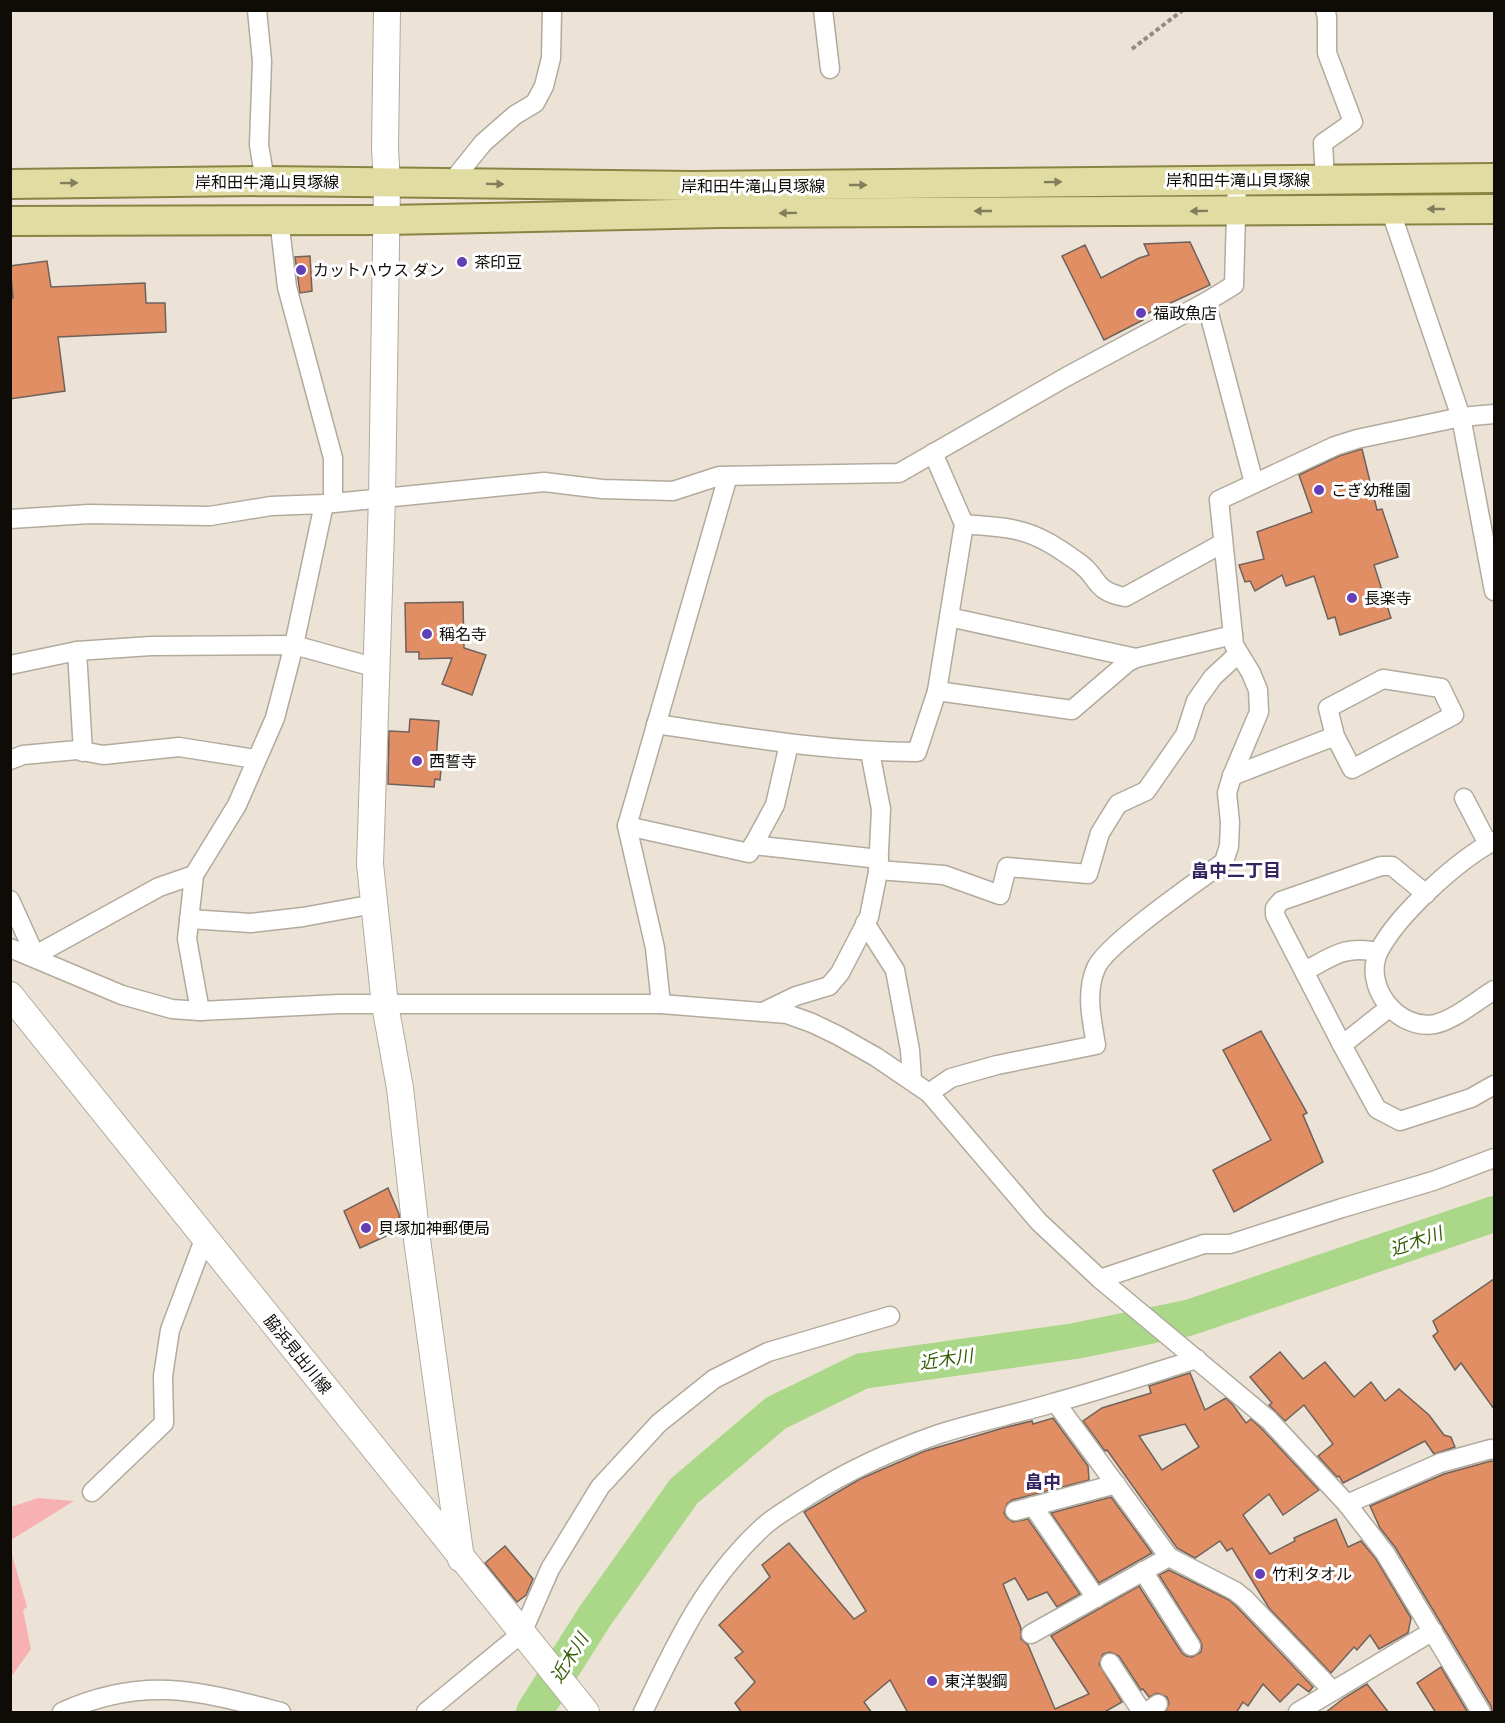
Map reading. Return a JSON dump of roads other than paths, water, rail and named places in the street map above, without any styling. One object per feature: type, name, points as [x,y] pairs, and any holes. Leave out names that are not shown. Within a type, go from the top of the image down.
[{"type":"main road","name":"岸和田牛滝山貝塚線","points":[[10,184],[265,181],[693,186],[1494,178]]},
{"type":"main road","name":"岸和田牛滝山貝塚線","points":[[10,221],[386,220],[721,213],[1494,209]]},
{"type":"street","points":[[256,10],[262,61],[259,145],[265,181]]},
{"type":"street","points":[[387,10],[382,498],[370,864],[385,1005],[400,1088],[416,1232],[461,1559]]},
{"type":"street","points":[[450,184],[483,143],[515,115],[535,103],[544,86],[551,58],[552,10]]},
{"type":"street","points":[[823,10],[830,69]]},
{"type":"street","points":[[1324,179],[1323,143],[1353,122],[1327,53],[1325,10]]},
{"type":"street","points":[[10,519],[89,514],[210,516],[271,506],[328,504],[544,482],[602,489],[673,491],[719,476],[899,473],[1066,377],[1234,285],[1237,181]]},
{"type":"street","points":[[1390,209],[1461,417],[1494,591]]},
{"type":"street","points":[[200,1011],[187,939],[194,875],[237,805],[255,759],[275,718],[328,504],[333,458],[287,286],[279,219]]},
{"type":"street","points":[[1206,302],[1254,483]]},
{"type":"street","points":[[929,1093],[951,1078],[960,1075],[1096,1045],[1090,1009],[1091,984],[1096,966],[1105,954],[1224,862],[1229,846],[1230,822],[1227,793],[1259,712],[1258,690],[1251,673],[1234,645],[1219,500],[1335,446],[1357,439],[1461,417],[1494,414]]},
{"type":"street","points":[[656,724],[789,744],[870,752],[917,752],[936,691],[964,524],[933,453]]},
{"type":"street","points":[[661,1004],[655,948],[627,826],[728,476]]},
{"type":"street","points":[[964,524],[1017,530],[1049,543],[1081,564],[1099,586],[1109,594],[1125,597],[1223,543]]},
{"type":"street","points":[[949,617],[1136,658]]},
{"type":"street","points":[[936,691],[1072,710],[1128,662],[1136,658],[1233,635]]},
{"type":"street","points":[[10,665],[77,651],[151,646],[294,645],[377,668]]},
{"type":"street","points":[[77,651],[83,752]]},
{"type":"street","points":[[753,845],[944,875],[1000,895],[1007,867],[1088,874],[1100,833],[1118,804],[1146,791],[1185,735],[1196,701],[1213,677],[1238,654]]},
{"type":"street","points":[[1383,679],[1441,688],[1454,715],[1352,769],[1335,736],[1328,708],[1383,679]]},
{"type":"street","points":[[1232,776],[1335,736]]},
{"type":"street","points":[[627,826],[749,853],[775,805],[789,744]]},
{"type":"street","points":[[10,760],[23,756],[77,750],[103,756],[179,747],[255,759]]},
{"type":"street","points":[[765,1011],[796,996],[829,986],[840,973],[869,917],[879,864],[881,809],[870,752]]},
{"type":"street","points":[[1464,798],[1491,842],[1450,872],[1405,916],[1378,952],[1374,967],[1375,981],[1380,995],[1390,1007],[1415,1023],[1433,1024],[1447,1020],[1494,990]]},
{"type":"street","points":[[1426,894],[1392,866],[1381,866],[1281,901],[1275,908],[1275,915],[1377,1109],[1400,1121],[1471,1098],[1494,1085]]},
{"type":"street","points":[[34,956],[159,887],[194,875]]},
{"type":"street","points":[[10,900],[34,956]]},
{"type":"street","points":[[189,919],[250,923],[303,917],[374,904]]},
{"type":"street","points":[[865,923],[895,970],[910,1050],[912,1080]]},
{"type":"street","points":[[10,948],[34,956],[122,995],[172,1009],[200,1011],[329,1004],[661,1004],[765,1011],[787,1014],[812,1023],[876,1057],[929,1093],[1039,1222],[1104,1282],[1269,1420],[1347,1504],[1385,1552],[1481,1713]]},
{"type":"street","points":[[1305,971],[1346,950],[1361,948],[1378,952]]},
{"type":"street","name":"脇浜見出川線","points":[[10,995],[586,1713]]},
{"type":"street","points":[[1342,1045],[1390,1007]]},
{"type":"street","points":[[1104,1282],[1204,1244],[1230,1244],[1433,1181],[1494,1158]]},
{"type":"street","points":[[92,1492],[164,1423],[163,1376],[170,1330],[205,1237]]},
{"type":"street","points":[[426,1713],[522,1633],[550,1569],[600,1486],[659,1423],[714,1379],[768,1353],[890,1316]]},
{"type":"street","points":[[643,1713],[693,1611],[739,1551],[765,1525],[838,1477],[903,1447],[942,1433],[1056,1403],[1193,1357]]},
{"type":"street","points":[[1056,1403],[1169,1557],[1240,1595],[1333,1691]]},
{"type":"street","points":[[1347,1504],[1440,1463],[1494,1450]]},
{"type":"street","points":[[1096,1598],[1024,1508],[1116,1484]]},
{"type":"street","points":[[1031,1634],[1169,1557]]},
{"type":"street","points":[[1143,1571],[1191,1646]]},
{"type":"street","points":[[1298,1713],[1433,1631]]},
{"type":"street","points":[[1110,1663],[1149,1710]]},
{"type":"street","points":[[62,1713],[120,1692],[165,1689],[200,1692],[281,1713]]},
{"type":"waterway","name":"近木川","points":[[534,1712],[595,1616],[684,1491],[776,1413],[862,1371],[1075,1341],[1188,1318],[1494,1214]]},
{"type":"place","name":"茶印豆","points":[[462,262]]},
{"type":"place","name":"カットハウス ダン","points":[[301,270]]},
{"type":"place","name":"福政魚店","points":[[1141,313]]},
{"type":"place","name":"こぎ幼稚園","points":[[1319,490]]},
{"type":"place","name":"長楽寺","points":[[1352,598]]},
{"type":"place","name":"稱名寺","points":[[427,634]]},
{"type":"place","name":"西誓寺","points":[[417,761]]},
{"type":"place","name":"貝塚加神郵便局","points":[[366,1228]]},
{"type":"place","name":"竹利タオル","points":[[1260,1574]]},
{"type":"place","name":"東洋製鋼","points":[[932,1681]]},
{"type":"district","name":"畠中二丁目","points":[[1236,870]]},
{"type":"district","name":"畠中","points":[[1043,1481]]}]
